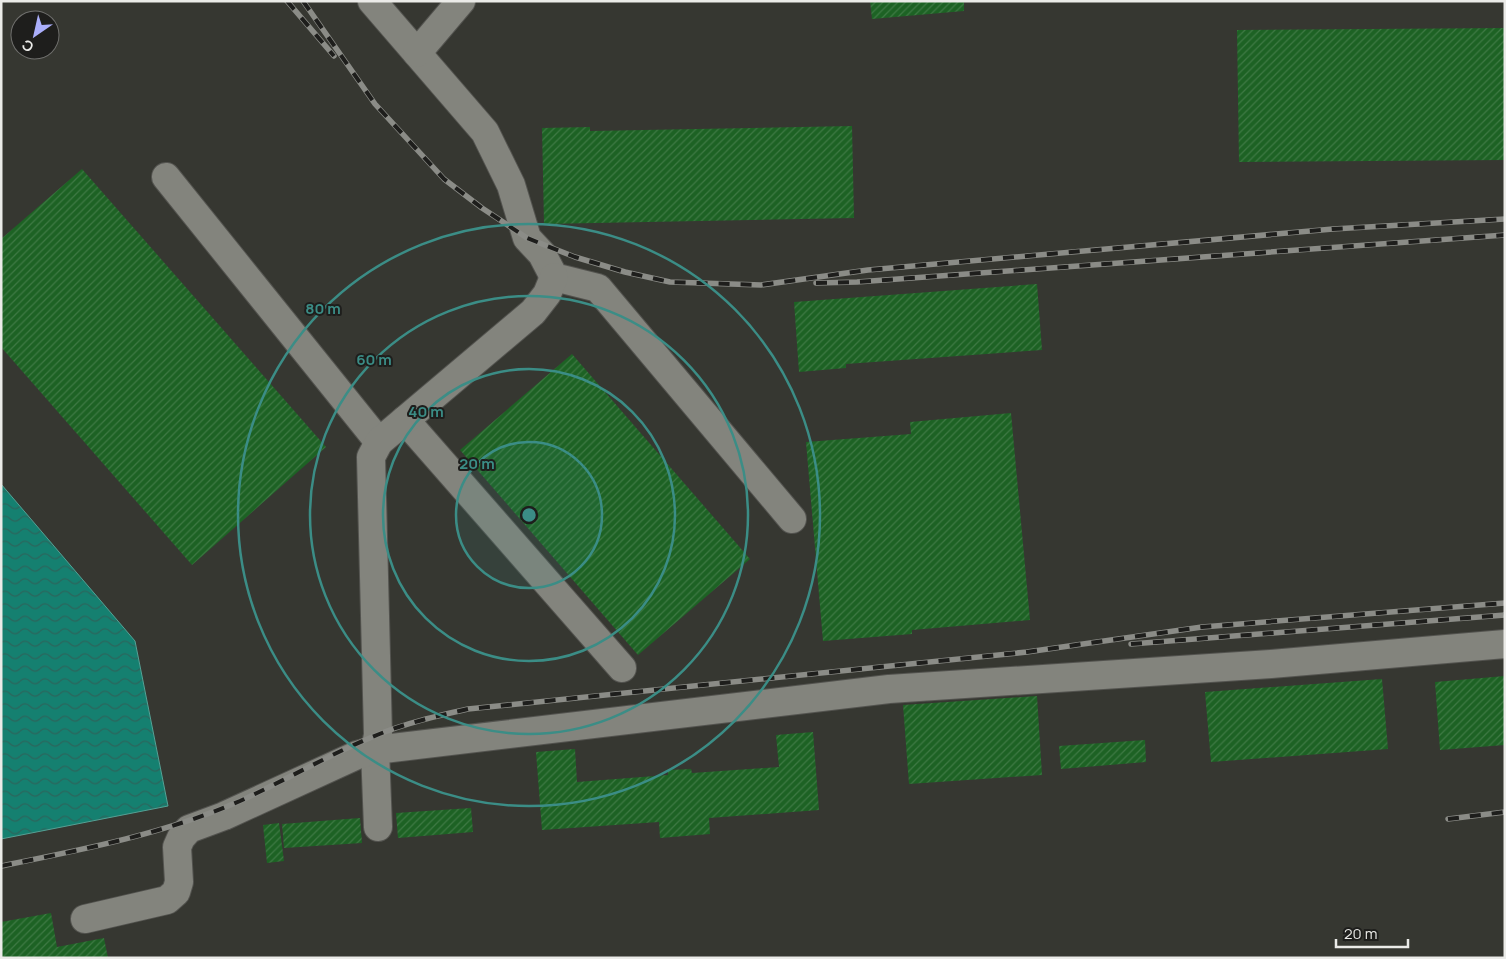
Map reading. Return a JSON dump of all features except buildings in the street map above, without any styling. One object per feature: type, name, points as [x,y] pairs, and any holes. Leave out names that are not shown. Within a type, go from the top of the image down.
[{"type":"street","points":[[372,1],[485,132],[511,185],[526,238],[542,254],[554,277],[598,288],[792,519]]},
{"type":"street","points":[[417,53],[461,1]]},
{"type":"street","points":[[166,177],[379,442]]},
{"type":"street","points":[[378,827],[376,750],[378,735],[371,457],[379,442],[533,312],[547,294],[554,277]]},
{"type":"street","points":[[405,420],[622,668]]},
{"type":"street","points":[[85,919],[167,900],[176,892],[179,882],[177,847],[181,838],[189,829],[224,816],[357,755],[376,750],[889,689],[1271,664],[1505,644]]},
{"type":"water","points":[[1,484],[135,641],[168,806],[1,839]]},
{"type":"railway","points":[[287,1],[334,56]]},
{"type":"railway","points":[[303,1],[375,104],[444,179],[482,208],[527,238],[575,257],[625,272],[670,282],[761,285],[868,270],[1333,229],[1505,219]]},
{"type":"railway","points":[[816,283],[857,282],[1505,235]]},
{"type":"railway","points":[[1,866],[122,840],[182,823],[240,801],[342,750],[377,735],[410,723],[468,709],[1027,652],[1202,627],[1505,603]]},
{"type":"railway","points":[[1131,644],[1505,615]]},
{"type":"railway","points":[[1448,819],[1505,812]]}]
